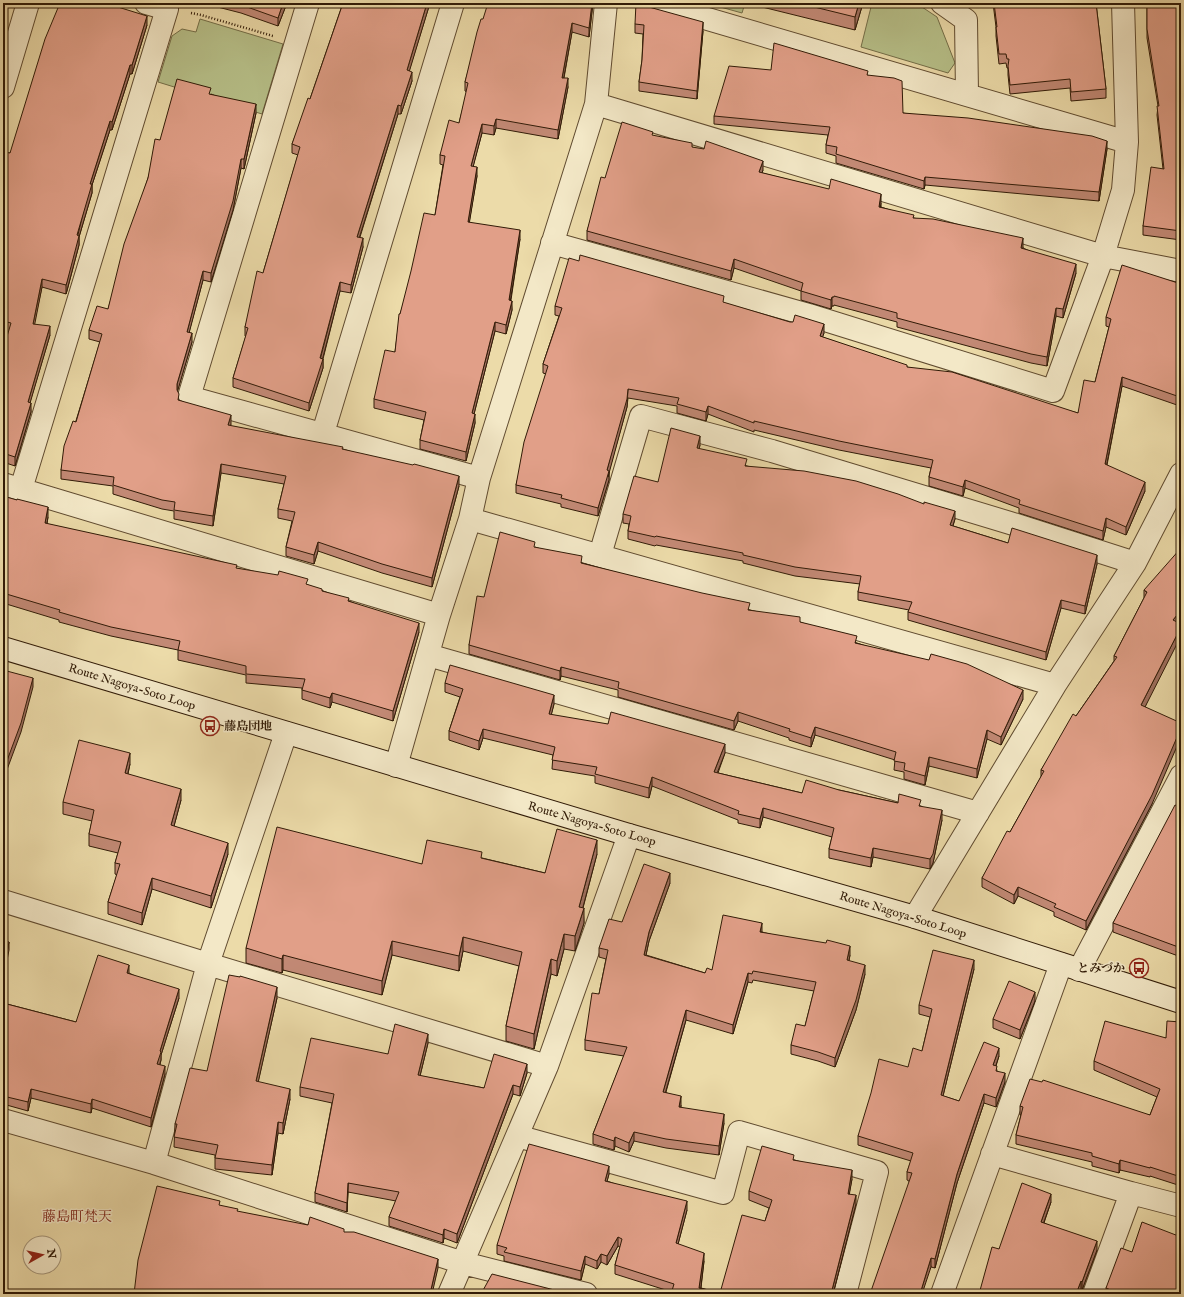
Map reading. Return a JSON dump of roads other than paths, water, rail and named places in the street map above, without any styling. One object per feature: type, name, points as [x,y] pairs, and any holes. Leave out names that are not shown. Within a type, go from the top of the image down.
[{"type":"street","points":[[3,87],[28,3]]},
{"type":"street","points":[[146,3],[167,9],[12,487],[439,615]]},
{"type":"street","points":[[308,3],[189,397],[323,433],[479,478]]},
{"type":"street","points":[[323,433],[453,3]]},
{"type":"street","points":[[396,766],[439,615],[470,519],[479,478],[596,104],[606,3]]},
{"type":"street","points":[[653,3],[1127,142]]},
{"type":"street","points":[[942,3],[966,20],[967,94]]},
{"type":"street","points":[[552,243],[809,315],[1053,391],[1103,256],[1123,190],[1127,142],[1123,3]]},
{"type":"street","points":[[596,104],[1103,256],[1181,271]]},
{"type":"street","points":[[600,555],[641,416],[772,451],[1010,522],[1136,563]]},
{"type":"street","points":[[915,917],[1056,685],[1136,563],[1181,474]]},
{"type":"street","points":[[470,519],[1056,685]]},
{"type":"street","name":"Route Nagoya-Soto Loop","points":[[3,648],[629,835],[915,917],[1181,1002]]},
{"type":"street","points":[[428,655],[978,813]]},
{"type":"street","points":[[154,1163],[208,964],[286,733]]},
{"type":"street","points":[[942,1294],[992,1154],[1070,967],[1181,776]]},
{"type":"street","points":[[449,1294],[547,1066],[629,835]]},
{"type":"street","points":[[3,901],[547,1066]]},
{"type":"street","points":[[3,1120],[154,1163],[463,1262],[586,1294]]},
{"type":"street","points":[[517,1136],[723,1193],[739,1132],[877,1172],[845,1294]]},
{"type":"street","points":[[992,1154],[1181,1206]]},
{"type":"street","points":[[1094,1294],[1131,1193]]},
{"type":"place","name":"藤島団地","points":[[210,726]]},
{"type":"place","name":"とみづか","points":[[1139,968]]},
{"type":"district","name":"藤島町梵天","points":[[77,1217]]}]
